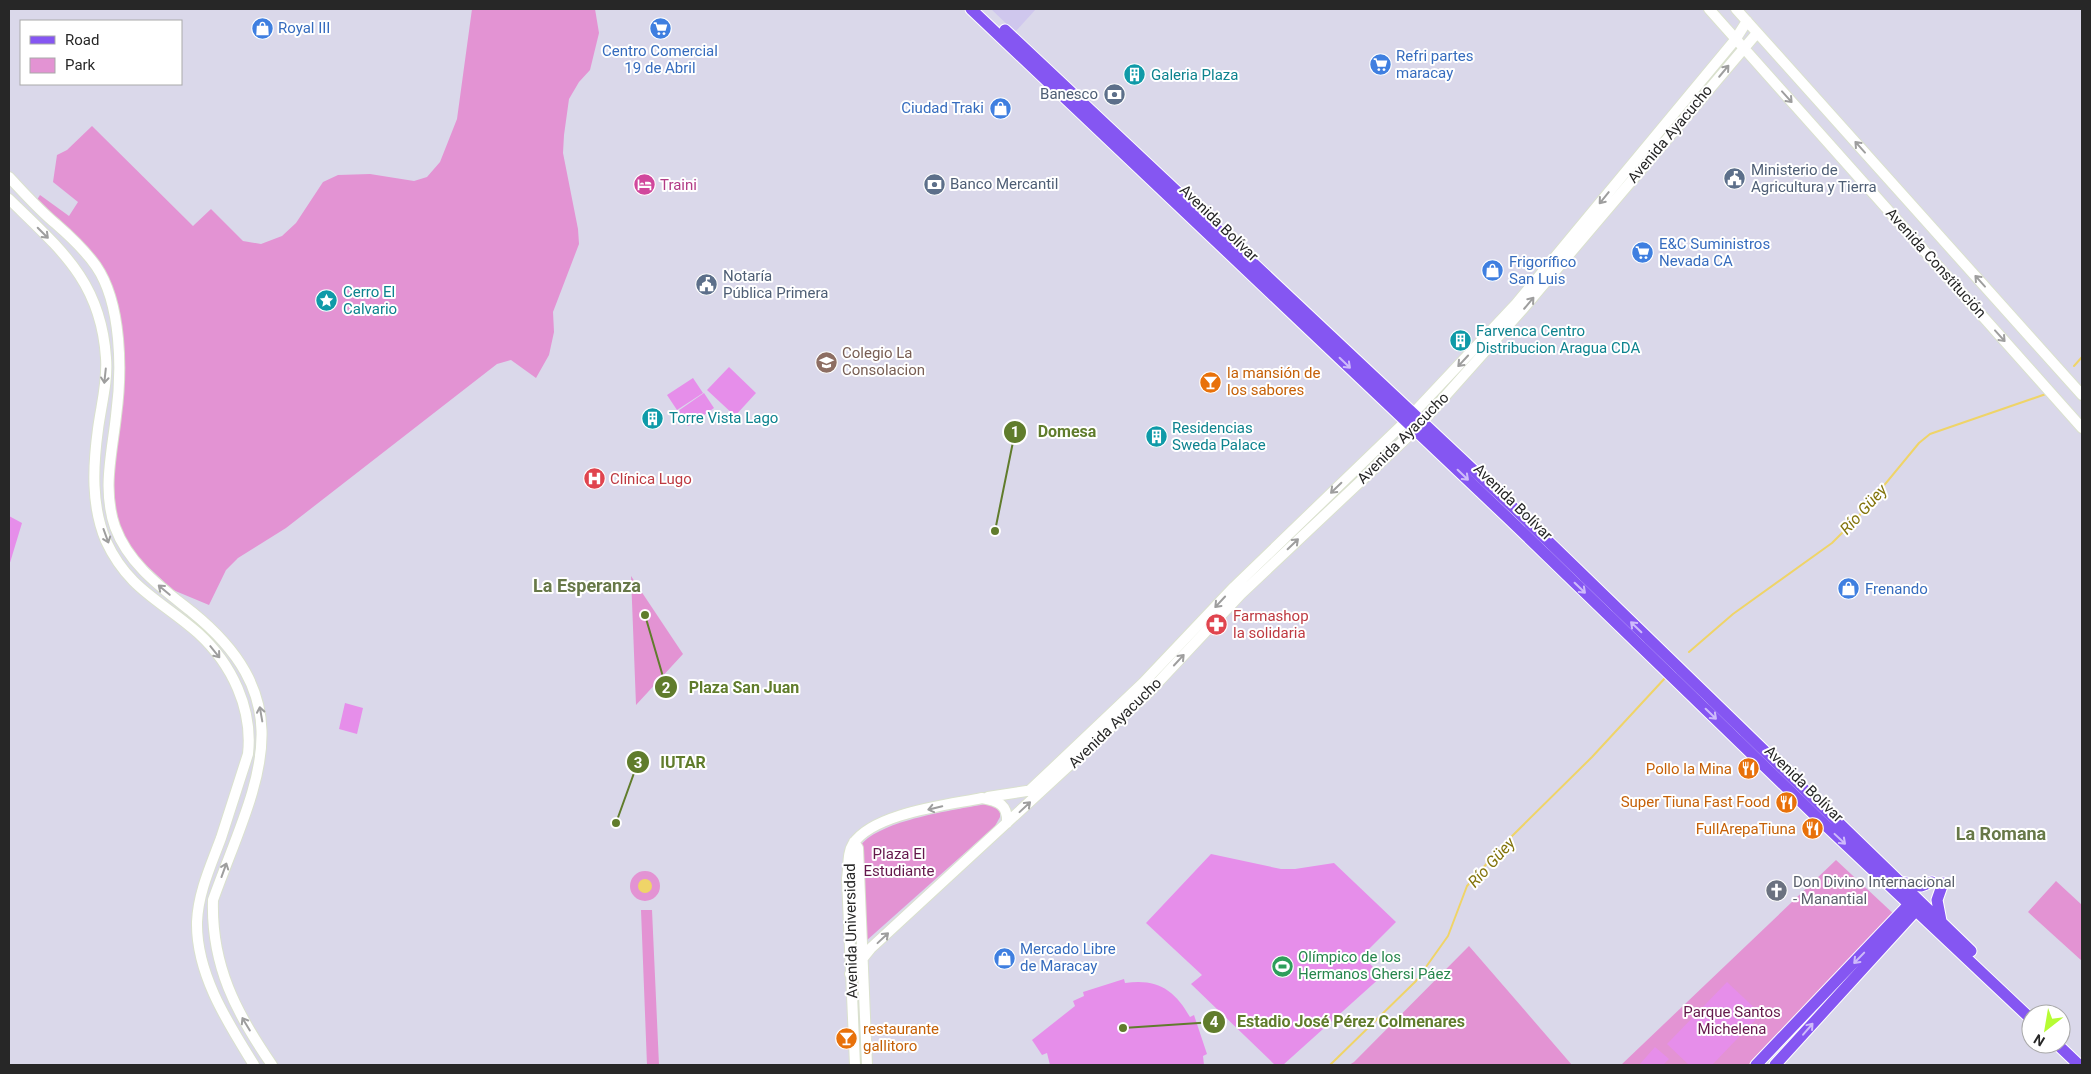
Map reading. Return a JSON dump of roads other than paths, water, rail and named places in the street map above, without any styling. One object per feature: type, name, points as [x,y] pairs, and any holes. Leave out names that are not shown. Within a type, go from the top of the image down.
[{"type":"main road","name":"Avenida Bolívar","points":[[971,9],[1410,417]]},
{"type":"main road","name":"Avenida Bolívar","points":[[982,9],[1667,665],[1900,882],[1916,904],[1937,925],[2025,1004]]},
{"type":"main road","name":"Avenida Bolívar","points":[[1680,676],[1898,894],[1916,904]]},
{"type":"main road","points":[[1896,926],[1916,924],[1937,925],[1938,883],[1921,886],[1900,882]]},
{"type":"main road","points":[[1756,1065],[1896,926],[1899,908],[1898,894]]},
{"type":"main road","points":[[1775,1065],[1916,904]]},
{"type":"main road","name":"Avenida Bolívar","points":[[1937,925],[1959,950],[2021,1009]]},
{"type":"main road","points":[[2071,1048],[2082,1059]]},
{"type":"main road","points":[[2067,1054],[2079,1065]]},
{"type":"street","name":"Avenida Constitución","points":[[1709,9],[2082,428]]},
{"type":"street","name":"Avenida Constitución","points":[[1736,9],[2082,395]]},
{"type":"street","points":[[1739,44],[1747,21]]},
{"type":"street","points":[[1739,44],[1757,32]]},
{"type":"street","name":"Avenida Ayacucho","points":[[1028,790],[1143,683],[1234,587],[1410,417],[1516,304],[1739,44]]},
{"type":"street","name":"Avenida Ayacucho","points":[[850,974],[872,948],[1151,690],[1241,594],[1419,426],[1522,310],[1739,44]]},
{"type":"street","points":[[9,177],[55,224],[70,235],[82,249],[97,268],[112,303],[120,373],[109,464],[108,499],[115,528],[127,551],[146,575],[211,628],[226,643],[238,660],[257,696],[263,730],[260,769],[213,900],[212,920],[219,966],[228,990],[272,1065]]},
{"type":"street","points":[[9,199],[71,261],[96,305],[107,360],[95,447],[94,479],[96,508],[106,540],[120,566],[144,593],[198,634],[217,653],[233,678],[247,714],[250,736],[248,754],[201,894],[197,922],[201,958],[213,991],[231,1029],[254,1065]]},
{"type":"street","points":[[854,842],[882,822],[982,798],[1028,790],[1043,790]]},
{"type":"street","points":[[982,798],[996,800],[1003,805],[1008,814],[1007,823]]},
{"type":"street","name":"Avenida Universidad","points":[[855,1065],[847,878],[850,850],[854,842],[858,848],[867,1065]]},
{"type":"waterway","name":"Río Güey","points":[[2074,366],[2082,357]]},
{"type":"waterway","name":"Río Güey","points":[[1689,652],[1733,614],[1832,543],[1858,517],[1919,443],[1930,434],[2046,394]]},
{"type":"waterway","name":"Río Güey","points":[[1330,1065],[1416,981],[1448,936],[1467,886],[1505,843],[1592,757],[1666,677]]},
{"type":"place","name":"Royal III","points":[[262,28]]},
{"type":"place","name":"Centro Comercial 19 de Abril","points":[[660,28]]},
{"type":"place","name":"Refri partes maracay","points":[[1380,65]]},
{"type":"place","name":"Galeria Plaza","points":[[1135,75]]},
{"type":"place","name":"Banesco","points":[[1114,94]]},
{"type":"place","name":"Ciudad Traki","points":[[1000,108]]},
{"type":"place","name":"Ministerio de Agricultura y Tierra","points":[[1735,179]]},
{"type":"place","name":"Banco Mercantil","points":[[934,184]]},
{"type":"place","name":"Traini","points":[[644,185]]},
{"type":"place","name":"E&C Suministros Nevada CA","points":[[1643,253]]},
{"type":"place","name":"Frigorífico San Luis","points":[[1493,271]]},
{"type":"place","name":"Notaría Pública Primera","points":[[707,285]]},
{"type":"place","name":"Cerro El Calvario","points":[[327,301]]},
{"type":"place","name":"Farvenca Centro Distribucion Aragua CDA","points":[[1460,340]]},
{"type":"place","name":"Colegio La Consolacion","points":[[826,362]]},
{"type":"place","name":"la mansión de los sabores","points":[[1211,382]]},
{"type":"place","name":"Torre Vista Lago","points":[[653,418]]},
{"type":"place","name":"Residencias Sweda Palace","points":[[1156,437]]},
{"type":"place","name":"Clínica Lugo","points":[[594,479]]},
{"type":"place","name":"Domesa","points":[[995,531]]},
{"type":"place","name":"Frenando","points":[[1849,589]]},
{"type":"place","name":"Plaza San Juan","points":[[645,615]]},
{"type":"place","name":"Farmashop la solidaria","points":[[1217,625]]},
{"type":"place","name":"Pollo la Mina","points":[[1748,769]]},
{"type":"place","name":"Super Tiuna Fast Food","points":[[1786,802]]},
{"type":"place","name":"IUTAR","points":[[616,823]]},
{"type":"place","name":"FullArepaTiuna","points":[[1812,829]]},
{"type":"place","name":"Don Divino Internacional - Manantial","points":[[1777,891]]},
{"type":"place","name":"Mercado Libre de Maracay","points":[[1004,958]]},
{"type":"place","name":"Olímpico de los Hermanos Ghersi Páez","points":[[1282,966]]},
{"type":"place","name":"Estadio José Pérez Colmenares","points":[[1123,1028]]},
{"type":"place","name":"restaurante gallitoro","points":[[847,1038]]},
{"type":"district","name":"La Esperanza","points":[[587,586]]},
{"type":"district","name":"La Romana","points":[[2001,834]]},
{"type":"park label","name":"Plaza El Estudiante","points":[[899,862]]},
{"type":"park label","name":"Parque Santos Michelena","points":[[1732,1020]]}]
